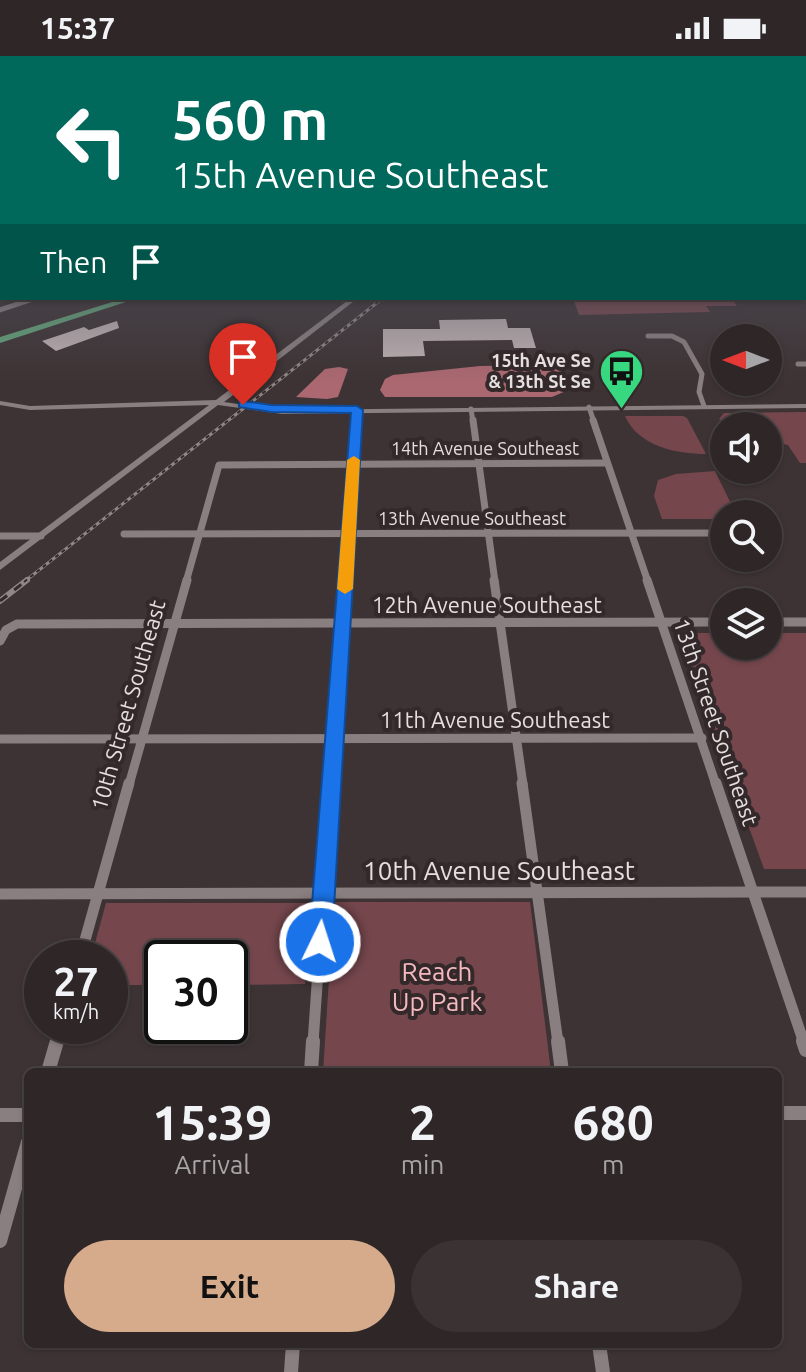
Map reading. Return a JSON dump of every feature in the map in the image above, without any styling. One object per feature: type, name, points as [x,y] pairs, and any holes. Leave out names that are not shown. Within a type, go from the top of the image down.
[{"type":"highway","points":[[0,331],[101,300]]},
{"type":"highway","points":[[0,340],[128,300]]},
{"type":"street","points":[[0,310],[30,300]]},
{"type":"street","points":[[0,567],[352,300]]},
{"type":"street","points":[[648,336],[672,336],[684,342],[702,374],[699,392],[704,406]]},
{"type":"street","points":[[798,364],[806,364]]},
{"type":"street","points":[[0,403],[30,408],[106,407],[199,400],[270,412],[806,406]]},
{"type":"street","name":"13th Street Southeast","points":[[589,407],[806,1050]]},
{"type":"street","points":[[471,409],[561,1068]]},
{"type":"street","points":[[311,1068],[357,410]]},
{"type":"street","name":"14th Avenue Southeast","points":[[219,465],[607,463]]},
{"type":"street","name":"10th Street Southeast","points":[[85,940],[219,465]]},
{"type":"street","name":"13th Avenue Southeast","points":[[124,534],[710,533]]},
{"type":"street","points":[[0,536],[41,536]]},
{"type":"street","name":"12th Avenue Southeast","points":[[0,641],[10,625],[710,622]]},
{"type":"street","points":[[782,622],[806,622]]},
{"type":"street","name":"11th Avenue Southeast","points":[[0,739],[702,738]]},
{"type":"street","name":"10th Avenue Southeast","points":[[0,894],[806,892]]},
{"type":"street","points":[[49,1068],[56,1044]]},
{"type":"street","points":[[782,1113],[806,1113]]},
{"type":"street","points":[[0,1115],[24,1115]]},
{"type":"street","points":[[0,1241],[24,1156]]},
{"type":"street","points":[[291,1372],[293,1348]]},
{"type":"street","points":[[600,1348],[603,1372]]},
{"type":"green space","points":[[574,300],[732,300],[737,306],[706,306],[710,312],[579,315]]},
{"type":"green space","points":[[782,412],[806,412],[806,463],[800,463],[788,445],[782,444]]},
{"type":"green space","points":[[625,416],[683,416],[706,454],[671,450],[648,441],[639,435]]},
{"type":"green space","points":[[710,471],[710,484],[721,484],[729,500],[710,500],[710,519],[662,519],[654,496],[658,480],[676,474]]},
{"type":"green space","points":[[679,633],[710,633],[710,660],[782,660],[782,633],[806,633],[806,869],[764,869]]},
{"type":"green space","name":"Reach Up Park","points":[[334,902],[530,902],[551,1068],[323,1068]]},
{"type":"green space","points":[[106,903],[312,903],[305,984],[248,985],[248,940],[144,940],[144,985],[128,985],[128,940],[96,940]]},
{"type":"shaded area","points":[[480,366],[562,367],[566,391],[552,397],[385,397],[380,390],[385,379],[393,375]]},
{"type":"shaded area","points":[[325,369],[348,369],[338,397],[296,397]]},
{"type":"building","points":[[506,319],[508,328],[530,328],[536,348],[514,348],[512,340],[423,341],[425,356],[383,357],[383,329],[440,329],[439,320]]},
{"type":"building","points":[[117,321],[119,328],[56,351],[42,341],[84,327],[89,330]]},
{"type":"railway","points":[[24,582],[380,300]]},
{"type":"railway","points":[[0,601],[27,580]]},
{"type":"slow traffic","points":[[345,589],[354,460]]},
{"type":"place","name":"15th Ave Se & 13th St Se","points":[[622,410]]},
{"type":"route","points":[[243,405],[357,410],[320,942]]}]
